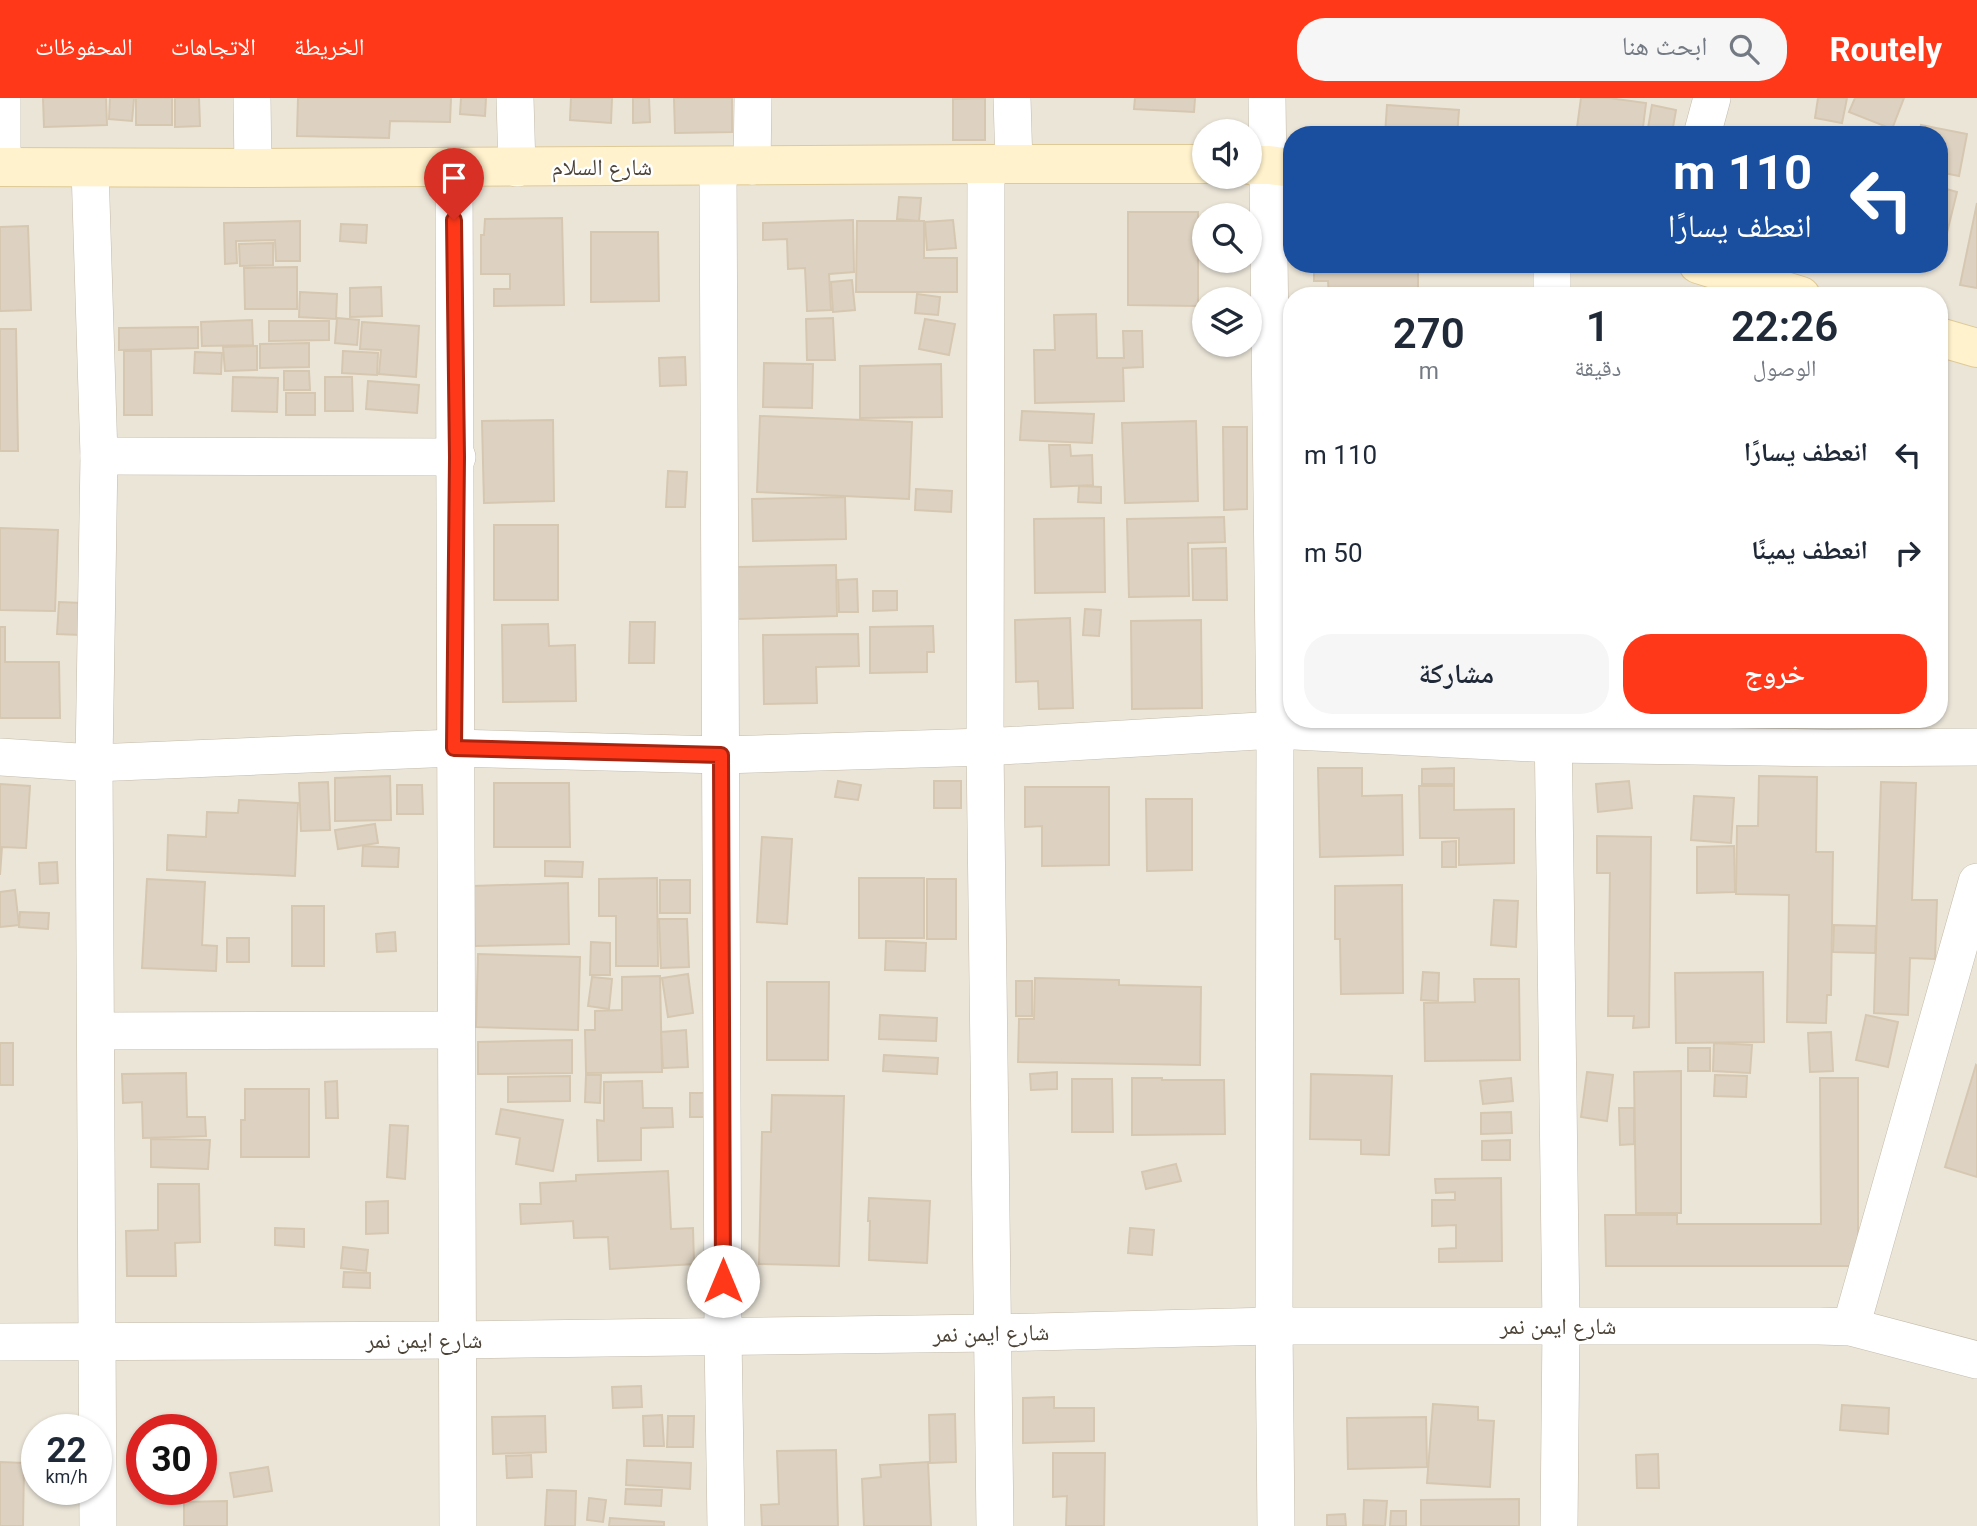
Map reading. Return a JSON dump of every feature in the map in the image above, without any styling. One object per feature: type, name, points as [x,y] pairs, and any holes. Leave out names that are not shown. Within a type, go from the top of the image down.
[{"type":"street","points":[[1,167],[2,98]]},
{"type":"street","points":[[252,98],[253,168]]},
{"type":"street","points":[[516,98],[517,168]]},
{"type":"street","points":[[726,1526],[721,755],[735,166],[753,98]]},
{"type":"street","points":[[995,1526],[985,747],[1000,164],[1012,98]]},
{"type":"street","points":[[1268,98],[1275,730],[1273,1326],[1276,1526]]},
{"type":"street","points":[[1704,126],[1712,98]]},
{"type":"street","name":"شارع السلام","points":[[1,167],[517,168],[1192,164]]},
{"type":"street","points":[[90,168],[99,456],[94,763],[98,1526]]},
{"type":"street","points":[[454,168],[457,457],[454,748],[458,1526]]},
{"type":"street","points":[[1727,273],[1772,287]]},
{"type":"street","points":[[1948,340],[1977,348]]},
{"type":"street","points":[[99,456],[457,457]]},
{"type":"street","points":[[0,758],[94,763],[454,748],[721,755],[985,747],[1275,730],[1827,733],[1977,747]]},
{"type":"street","points":[[1553,732],[1561,1326],[1559,1526]]},
{"type":"street","points":[[1851,1327],[1977,882]]},
{"type":"street","points":[[96,1031],[456,1030]]},
{"type":"street","name":"شارع ايمن نمر","points":[[0,1342],[456,1340],[992,1333],[1273,1326],[1851,1327],[1977,1360]]},
{"type":"shaded area","points":[[0,98],[1977,98],[1977,1526],[0,1526]]},
{"type":"building","points":[[43,98],[106,98],[107,125],[44,127]]},
{"type":"building","points":[[110,98],[134,98],[132,121],[109,119]]},
{"type":"building","points":[[136,98],[172,98],[172,125],[136,125]]},
{"type":"building","points":[[175,98],[199,98],[200,126],[175,127]]},
{"type":"building","points":[[298,98],[451,98],[450,122],[390,121],[389,138],[297,136]]},
{"type":"building","points":[[461,98],[486,98],[485,116],[460,114]]},
{"type":"building","points":[[571,98],[612,98],[611,123],[570,120]]},
{"type":"building","points":[[633,98],[649,98],[650,122],[633,123]]},
{"type":"building","points":[[674,98],[732,98],[732,132],[675,133]]},
{"type":"building","points":[[985,98],[985,140],[953,140],[953,99]]},
{"type":"building","points":[[1135,98],[1195,98],[1194,112],[1134,109]]},
{"type":"building","points":[[1581,98],[1609,98],[1646,103],[1643,126],[1577,126]]},
{"type":"building","points":[[1818,98],[1847,98],[1842,123],[1815,118]]},
{"type":"building","points":[[1855,98],[1904,98],[1893,126],[1884,126],[1849,112]]},
{"type":"building","points":[[1387,105],[1459,110],[1458,126],[1386,126]]},
{"type":"building","points":[[1652,105],[1676,110],[1673,126],[1648,126]]},
{"type":"building","points":[[1948,130],[1967,134],[1959,176],[1948,174]]},
{"type":"building","points":[[1948,190],[1957,192],[1948,229]]},
{"type":"building","points":[[899,197],[921,198],[919,221],[897,219]]},
{"type":"building","points":[[1977,203],[1977,288],[1960,285]]},
{"type":"building","points":[[1128,212],[1192,212],[1192,273],[1198,273],[1198,287],[1192,287],[1192,306],[1128,305]]},
{"type":"building","points":[[562,218],[564,305],[494,306],[494,289],[510,289],[510,274],[481,274],[481,235],[484,235],[485,219]]},
{"type":"building","points":[[853,220],[854,272],[829,274],[831,310],[807,311],[805,268],[788,269],[787,239],[763,240],[763,223]]},
{"type":"building","points":[[953,220],[956,248],[927,250],[925,222]]},
{"type":"building","points":[[300,221],[300,261],[276,261],[275,240],[236,241],[237,263],[225,264],[224,223]]},
{"type":"building","points":[[857,221],[924,221],[924,258],[957,258],[957,292],[856,292]]},
{"type":"building","points":[[341,224],[367,225],[366,243],[340,241]]},
{"type":"building","points":[[28,226],[31,310],[0,311],[0,227]]},
{"type":"building","points":[[591,232],[658,232],[659,301],[591,302]]},
{"type":"building","points":[[273,243],[273,265],[240,266],[239,244]]},
{"type":"building","points":[[297,267],[297,309],[245,309],[244,268]]},
{"type":"building","points":[[1314,273],[1418,273],[1418,287],[1328,287],[1328,281],[1314,281]]},
{"type":"building","points":[[852,280],[855,310],[833,312],[831,282]]},
{"type":"building","points":[[381,287],[382,316],[350,317],[350,288]]},
{"type":"building","points":[[300,292],[337,294],[336,319],[299,317]]},
{"type":"building","points":[[917,294],[940,297],[938,315],[915,313]]},
{"type":"building","points":[[1096,314],[1097,358],[1124,358],[1123,331],[1142,331],[1143,367],[1123,368],[1124,401],[1035,403],[1034,350],[1055,350],[1054,315]]},
{"type":"building","points":[[337,318],[359,320],[357,345],[335,343]]},
{"type":"building","points":[[833,318],[835,360],[807,360],[806,319]]},
{"type":"building","points":[[925,319],[955,324],[949,355],[919,349]]},
{"type":"building","points":[[252,320],[253,345],[202,346],[201,322]]},
{"type":"building","points":[[269,321],[329,321],[329,340],[269,341]]},
{"type":"building","points":[[362,322],[419,326],[416,377],[379,374],[381,350],[360,349]]},
{"type":"building","points":[[198,327],[198,348],[119,350],[119,328]]},
{"type":"building","points":[[0,329],[16,329],[18,451],[0,451]]},
{"type":"building","points":[[309,343],[309,367],[260,368],[260,344]]},
{"type":"building","points":[[257,346],[257,370],[225,371],[223,347]]},
{"type":"building","points":[[124,351],[151,351],[152,415],[124,415]]},
{"type":"building","points":[[343,351],[378,353],[377,375],[342,373]]},
{"type":"building","points":[[195,352],[222,353],[221,374],[194,373]]},
{"type":"building","points":[[685,357],[686,385],[660,386],[659,358]]},
{"type":"building","points":[[764,363],[813,364],[812,408],[763,407]]},
{"type":"building","points":[[941,364],[942,417],[860,418],[860,366]]},
{"type":"building","points":[[284,371],[309,371],[310,390],[284,390]]},
{"type":"building","points":[[233,377],[278,378],[277,412],[232,411]]},
{"type":"building","points":[[325,377],[352,377],[353,411],[325,411]]},
{"type":"building","points":[[368,381],[419,385],[417,413],[366,409]]},
{"type":"building","points":[[286,393],[315,393],[315,415],[286,415]]},
{"type":"building","points":[[1022,411],[1094,414],[1092,443],[1020,440]]},
{"type":"building","points":[[760,416],[912,422],[909,499],[757,492]]},
{"type":"building","points":[[553,420],[554,501],[484,503],[482,421]]},
{"type":"building","points":[[1196,421],[1198,501],[1125,503],[1122,423]]},
{"type":"building","points":[[1223,427],[1247,427],[1247,509],[1224,510]]},
{"type":"building","points":[[1049,445],[1070,445],[1071,456],[1092,455],[1093,485],[1051,487]]},
{"type":"building","points":[[668,471],[687,472],[685,507],[666,507]]},
{"type":"building","points":[[1079,486],[1101,487],[1101,503],[1078,502]]},
{"type":"building","points":[[916,489],[952,491],[951,512],[915,510]]},
{"type":"building","points":[[845,497],[846,539],[753,541],[752,499]]},
{"type":"building","points":[[1224,517],[1225,542],[1188,543],[1189,596],[1129,597],[1127,519]]},
{"type":"building","points":[[1104,518],[1105,592],[1035,593],[1034,519]]},
{"type":"building","points":[[494,525],[558,525],[558,600],[494,600]]},
{"type":"building","points":[[0,528],[58,530],[55,611],[0,610]]},
{"type":"building","points":[[1226,548],[1227,600],[1193,600],[1192,549]]},
{"type":"building","points":[[836,565],[837,616],[738,619],[737,567]]},
{"type":"building","points":[[857,579],[858,612],[839,612],[838,580]]},
{"type":"building","points":[[873,591],[897,591],[897,610],[873,611]]},
{"type":"building","points":[[59,602],[82,603],[81,635],[57,634]]},
{"type":"building","points":[[1085,609],[1101,610],[1099,636],[1083,635]]},
{"type":"building","points":[[1070,618],[1073,708],[1039,709],[1038,681],[1016,682],[1015,620]]},
{"type":"building","points":[[1201,620],[1202,708],[1132,709],[1131,621]]},
{"type":"building","points":[[630,622],[655,622],[654,663],[629,663]]},
{"type":"building","points":[[548,624],[549,646],[575,645],[576,701],[503,702],[502,625]]},
{"type":"building","points":[[933,626],[934,652],[927,652],[927,672],[870,673],[870,627]]},
{"type":"building","points":[[0,627],[5,627],[5,662],[59,662],[60,718],[0,718]]},
{"type":"building","points":[[858,634],[859,666],[816,667],[817,703],[764,704],[763,635]]},
{"type":"building","points":[[1318,768],[1362,768],[1362,796],[1402,795],[1403,855],[1320,857]]},
{"type":"building","points":[[1454,768],[1454,784],[1422,784],[1422,769]]},
{"type":"building","points":[[390,776],[391,820],[335,821],[335,778]]},
{"type":"building","points":[[1759,776],[1817,777],[1816,852],[1833,852],[1831,995],[1827,995],[1826,1023],[1787,1022],[1789,895],[1736,894],[1737,826],[1758,826]]},
{"type":"building","points":[[838,781],[861,785],[858,800],[835,797]]},
{"type":"building","points":[[934,781],[961,781],[961,808],[934,808]]},
{"type":"building","points":[[1629,781],[1632,808],[1598,812],[1596,784]]},
{"type":"building","points":[[328,782],[330,830],[301,831],[299,783]]},
{"type":"building","points":[[1881,782],[1916,783],[1912,900],[1937,900],[1935,959],[1910,958],[1908,1015],[1874,1013]]},
{"type":"building","points":[[494,783],[569,783],[570,847],[494,847]]},
{"type":"building","points":[[0,784],[30,786],[26,848],[2,847],[0,875]]},
{"type":"building","points":[[397,785],[422,785],[423,814],[397,814]]},
{"type":"building","points":[[1419,786],[1454,786],[1454,810],[1514,809],[1514,863],[1459,865],[1459,838],[1420,838]]},
{"type":"building","points":[[1025,787],[1109,787],[1109,865],[1042,866],[1042,826],[1025,827]]},
{"type":"building","points":[[1694,796],[1734,798],[1731,843],[1691,840]]},
{"type":"building","points":[[1146,799],[1192,799],[1192,870],[1147,871]]},
{"type":"building","points":[[239,800],[298,803],[295,876],[167,870],[168,835],[206,837],[207,812],[238,813]]},
{"type":"building","points":[[375,824],[378,843],[338,849],[335,830]]},
{"type":"building","points":[[1597,836],[1651,837],[1649,1027],[1633,1028],[1634,1016],[1608,1016],[1610,873],[1597,873]]},
{"type":"building","points":[[762,837],[792,839],[787,924],[757,922]]},
{"type":"building","points":[[1456,841],[1456,867],[1442,867],[1442,842]]},
{"type":"building","points":[[363,846],[399,848],[398,867],[362,866]]},
{"type":"building","points":[[1734,846],[1735,892],[1697,893],[1697,847]]},
{"type":"building","points":[[545,861],[583,862],[582,877],[545,876]]},
{"type":"building","points":[[57,862],[58,883],[40,884],[39,863]]},
{"type":"building","points":[[657,878],[658,966],[616,966],[616,916],[599,916],[599,879]]},
{"type":"building","points":[[859,878],[924,878],[924,938],[859,938]]},
{"type":"building","points":[[147,879],[205,882],[202,945],[217,946],[216,971],[142,968]]},
{"type":"building","points":[[927,879],[956,879],[956,939],[927,939]]},
{"type":"building","points":[[660,880],[690,880],[690,913],[660,913]]},
{"type":"building","points":[[568,883],[569,944],[475,946],[473,886]]},
{"type":"building","points":[[1402,885],[1403,993],[1341,994],[1340,939],[1335,939],[1335,886]]},
{"type":"building","points":[[15,890],[19,925],[0,927],[0,892]]},
{"type":"building","points":[[1494,900],[1518,901],[1516,947],[1491,945]]},
{"type":"building","points":[[292,906],[324,906],[324,966],[292,966]]},
{"type":"building","points":[[20,912],[49,913],[48,929],[19,927]]},
{"type":"building","points":[[659,919],[687,919],[689,967],[661,968]]},
{"type":"building","points":[[1834,925],[1876,926],[1875,953],[1833,952]]},
{"type":"building","points":[[395,932],[396,951],[377,952],[376,934]]},
{"type":"building","points":[[227,938],[249,938],[249,962],[227,962]]},
{"type":"building","points":[[886,941],[926,943],[925,971],[885,970]]},
{"type":"building","points":[[591,942],[610,943],[610,975],[590,975]]},
{"type":"building","points":[[478,954],[580,957],[578,1030],[476,1027]]},
{"type":"building","points":[[1423,972],[1439,973],[1438,1001],[1421,1000]]},
{"type":"building","points":[[1763,972],[1764,1042],[1676,1043],[1675,973]]},
{"type":"building","points":[[688,974],[693,1013],[668,1017],[662,978]]},
{"type":"building","points":[[660,976],[662,1072],[586,1073],[585,1030],[595,1030],[595,1011],[622,1010],[622,977]]},
{"type":"building","points":[[592,977],[612,979],[609,1009],[588,1006]]},
{"type":"building","points":[[1035,978],[1119,980],[1119,985],[1201,987],[1200,1065],[1018,1062],[1019,1019],[1034,1019]]},
{"type":"building","points":[[1474,979],[1519,979],[1520,1060],[1425,1061],[1424,1003],[1475,1002]]},
{"type":"building","points":[[1016,981],[1032,981],[1032,1016],[1016,1016]]},
{"type":"building","points":[[767,982],[829,982],[828,1060],[767,1060]]},
{"type":"building","points":[[880,1015],[937,1018],[936,1041],[879,1039]]},
{"type":"building","points":[[1866,1015],[1898,1022],[1888,1067],[1856,1060]]},
{"type":"building","points":[[686,1030],[688,1067],[663,1068],[661,1032]]},
{"type":"building","points":[[1831,1032],[1833,1071],[1810,1072],[1808,1033]]},
{"type":"building","points":[[572,1040],[572,1073],[478,1074],[478,1042]]},
{"type":"building","points":[[0,1043],[13,1043],[13,1085],[0,1085]]},
{"type":"building","points":[[1714,1043],[1752,1045],[1750,1073],[1713,1071]]},
{"type":"building","points":[[1688,1048],[1710,1048],[1710,1071],[1688,1071]]},
{"type":"building","points":[[884,1055],[938,1058],[937,1074],[883,1071]]},
{"type":"building","points":[[1977,1066],[1977,1177],[1945,1167]]},
{"type":"building","points":[[1681,1071],[1681,1213],[1636,1213],[1634,1072]]},
{"type":"building","points":[[1057,1072],[1057,1089],[1031,1090],[1030,1074]]},
{"type":"building","points":[[1587,1072],[1613,1075],[1607,1121],[1581,1117]]},
{"type":"building","points":[[186,1073],[187,1117],[205,1117],[206,1136],[143,1138],[142,1102],[123,1103],[122,1074]]},
{"type":"building","points":[[1311,1074],[1392,1076],[1389,1155],[1361,1154],[1361,1140],[1310,1139]]},
{"type":"building","points":[[586,1075],[601,1075],[600,1103],[585,1102]]},
{"type":"building","points":[[1715,1075],[1747,1076],[1746,1097],[1714,1096]]},
{"type":"building","points":[[570,1076],[570,1101],[508,1102],[508,1077]]},
{"type":"building","points":[[1132,1078],[1224,1080],[1225,1134],[1132,1135]]},
{"type":"building","points":[[1511,1078],[1513,1101],[1483,1104],[1480,1081]]},
{"type":"building","points":[[1820,1078],[1858,1078],[1858,1266],[1606,1266],[1605,1215],[1677,1215],[1677,1224],[1821,1224]]},
{"type":"building","points":[[1072,1079],[1112,1079],[1113,1132],[1072,1132]]},
{"type":"building","points":[[337,1081],[338,1118],[326,1118],[325,1082]]},
{"type":"building","points":[[642,1081],[643,1108],[672,1108],[673,1127],[641,1128],[641,1160],[598,1161],[597,1120],[604,1121],[604,1082]]},
{"type":"building","points":[[245,1089],[309,1089],[309,1157],[241,1157],[241,1120],[245,1120]]},
{"type":"building","points":[[690,1093],[706,1093],[707,1117],[690,1117]]},
{"type":"building","points":[[772,1095],[844,1096],[839,1266],[759,1264],[762,1132],[771,1132]]},
{"type":"building","points":[[1619,1108],[1634,1108],[1634,1144],[1620,1145]]},
{"type":"building","points":[[501,1109],[563,1120],[553,1171],[516,1164],[520,1138],[496,1134]]},
{"type":"building","points":[[1511,1112],[1512,1133],[1481,1134],[1481,1113]]},
{"type":"building","points":[[390,1125],[408,1126],[405,1179],[387,1177]]},
{"type":"building","points":[[151,1139],[210,1140],[208,1169],[151,1167]]},
{"type":"building","points":[[1510,1140],[1510,1160],[1482,1160],[1482,1141]]},
{"type":"building","points":[[1176,1164],[1181,1181],[1146,1189],[1142,1172]]},
{"type":"building","points":[[668,1171],[671,1229],[693,1228],[694,1264],[610,1269],[608,1237],[574,1238],[573,1221],[521,1224],[520,1204],[541,1204],[540,1183],[576,1181],[576,1175]]},
{"type":"building","points":[[1501,1178],[1502,1261],[1439,1262],[1439,1249],[1456,1248],[1456,1225],[1432,1226],[1432,1200],[1455,1200],[1455,1192],[1436,1193],[1435,1179]]},
{"type":"building","points":[[158,1184],[199,1184],[200,1242],[175,1243],[176,1276],[127,1276],[126,1231],[158,1230]]},
{"type":"building","points":[[869,1198],[930,1201],[927,1263],[869,1260]]},
{"type":"building","points":[[388,1201],[388,1233],[366,1234],[366,1202]]},
{"type":"building","points":[[275,1228],[304,1229],[304,1247],[275,1245]]},
{"type":"building","points":[[1130,1228],[1154,1230],[1152,1255],[1128,1253]]},
{"type":"building","points":[[343,1247],[368,1250],[366,1271],[341,1268]]},
{"type":"building","points":[[344,1272],[370,1273],[370,1288],[343,1287]]},
{"type":"building","points":[[641,1386],[642,1407],[613,1408],[612,1387]]},
{"type":"building","points":[[1054,1397],[1054,1408],[1094,1408],[1094,1441],[1023,1443],[1023,1398]]},
{"type":"building","points":[[1433,1404],[1478,1407],[1478,1420],[1494,1421],[1490,1487],[1427,1483]]},
{"type":"building","points":[[1842,1405],[1889,1408],[1888,1434],[1840,1430]]},
{"type":"building","points":[[955,1414],[956,1462],[930,1463],[929,1415]]},
{"type":"building","points":[[662,1415],[664,1446],[644,1446],[643,1416]]},
{"type":"building","points":[[545,1416],[546,1452],[493,1454],[492,1417]]},
{"type":"building","points":[[668,1416],[694,1416],[693,1447],[667,1447]]},
{"type":"building","points":[[1426,1417],[1427,1467],[1348,1469],[1347,1418]]},
{"type":"building","points":[[836,1450],[838,1526],[762,1526],[761,1505],[779,1504],[777,1451]]},
{"type":"building","points":[[1053,1453],[1105,1453],[1104,1526],[1066,1526],[1067,1496],[1053,1497]]},
{"type":"building","points":[[1658,1454],[1659,1488],[1637,1488],[1636,1455]]},
{"type":"building","points":[[531,1455],[532,1477],[507,1478],[506,1456]]},
{"type":"building","points":[[627,1460],[691,1463],[690,1489],[626,1485]]},
{"type":"building","points":[[0,1462],[21,1463],[23,1526],[0,1526]]},
{"type":"building","points":[[928,1462],[931,1526],[864,1526],[862,1479],[881,1477],[880,1465]]},
{"type":"building","points":[[268,1467],[272,1491],[234,1497],[230,1473]]},
{"type":"building","points":[[626,1489],[662,1490],[661,1506],[625,1504]]},
{"type":"building","points":[[547,1490],[576,1491],[575,1526],[545,1526]]},
{"type":"building","points":[[589,1498],[606,1500],[603,1522],[587,1520]]},
{"type":"building","points":[[1519,1499],[1519,1526],[1421,1526],[1421,1500]]},
{"type":"building","points":[[1364,1500],[1387,1501],[1385,1526],[1363,1525]]},
{"type":"building","points":[[217,1501],[227,1501],[227,1526],[184,1526],[184,1505],[217,1505]]},
{"type":"building","points":[[1391,1511],[1406,1511],[1406,1526],[1390,1526]]},
{"type":"building","points":[[1345,1514],[1346,1526],[1327,1526],[1327,1515]]},
{"type":"building","points":[[610,1518],[664,1522],[664,1526],[609,1526]]},
{"type":"route","points":[[454,220],[457,457],[454,748],[721,755],[723,1281]]}]
